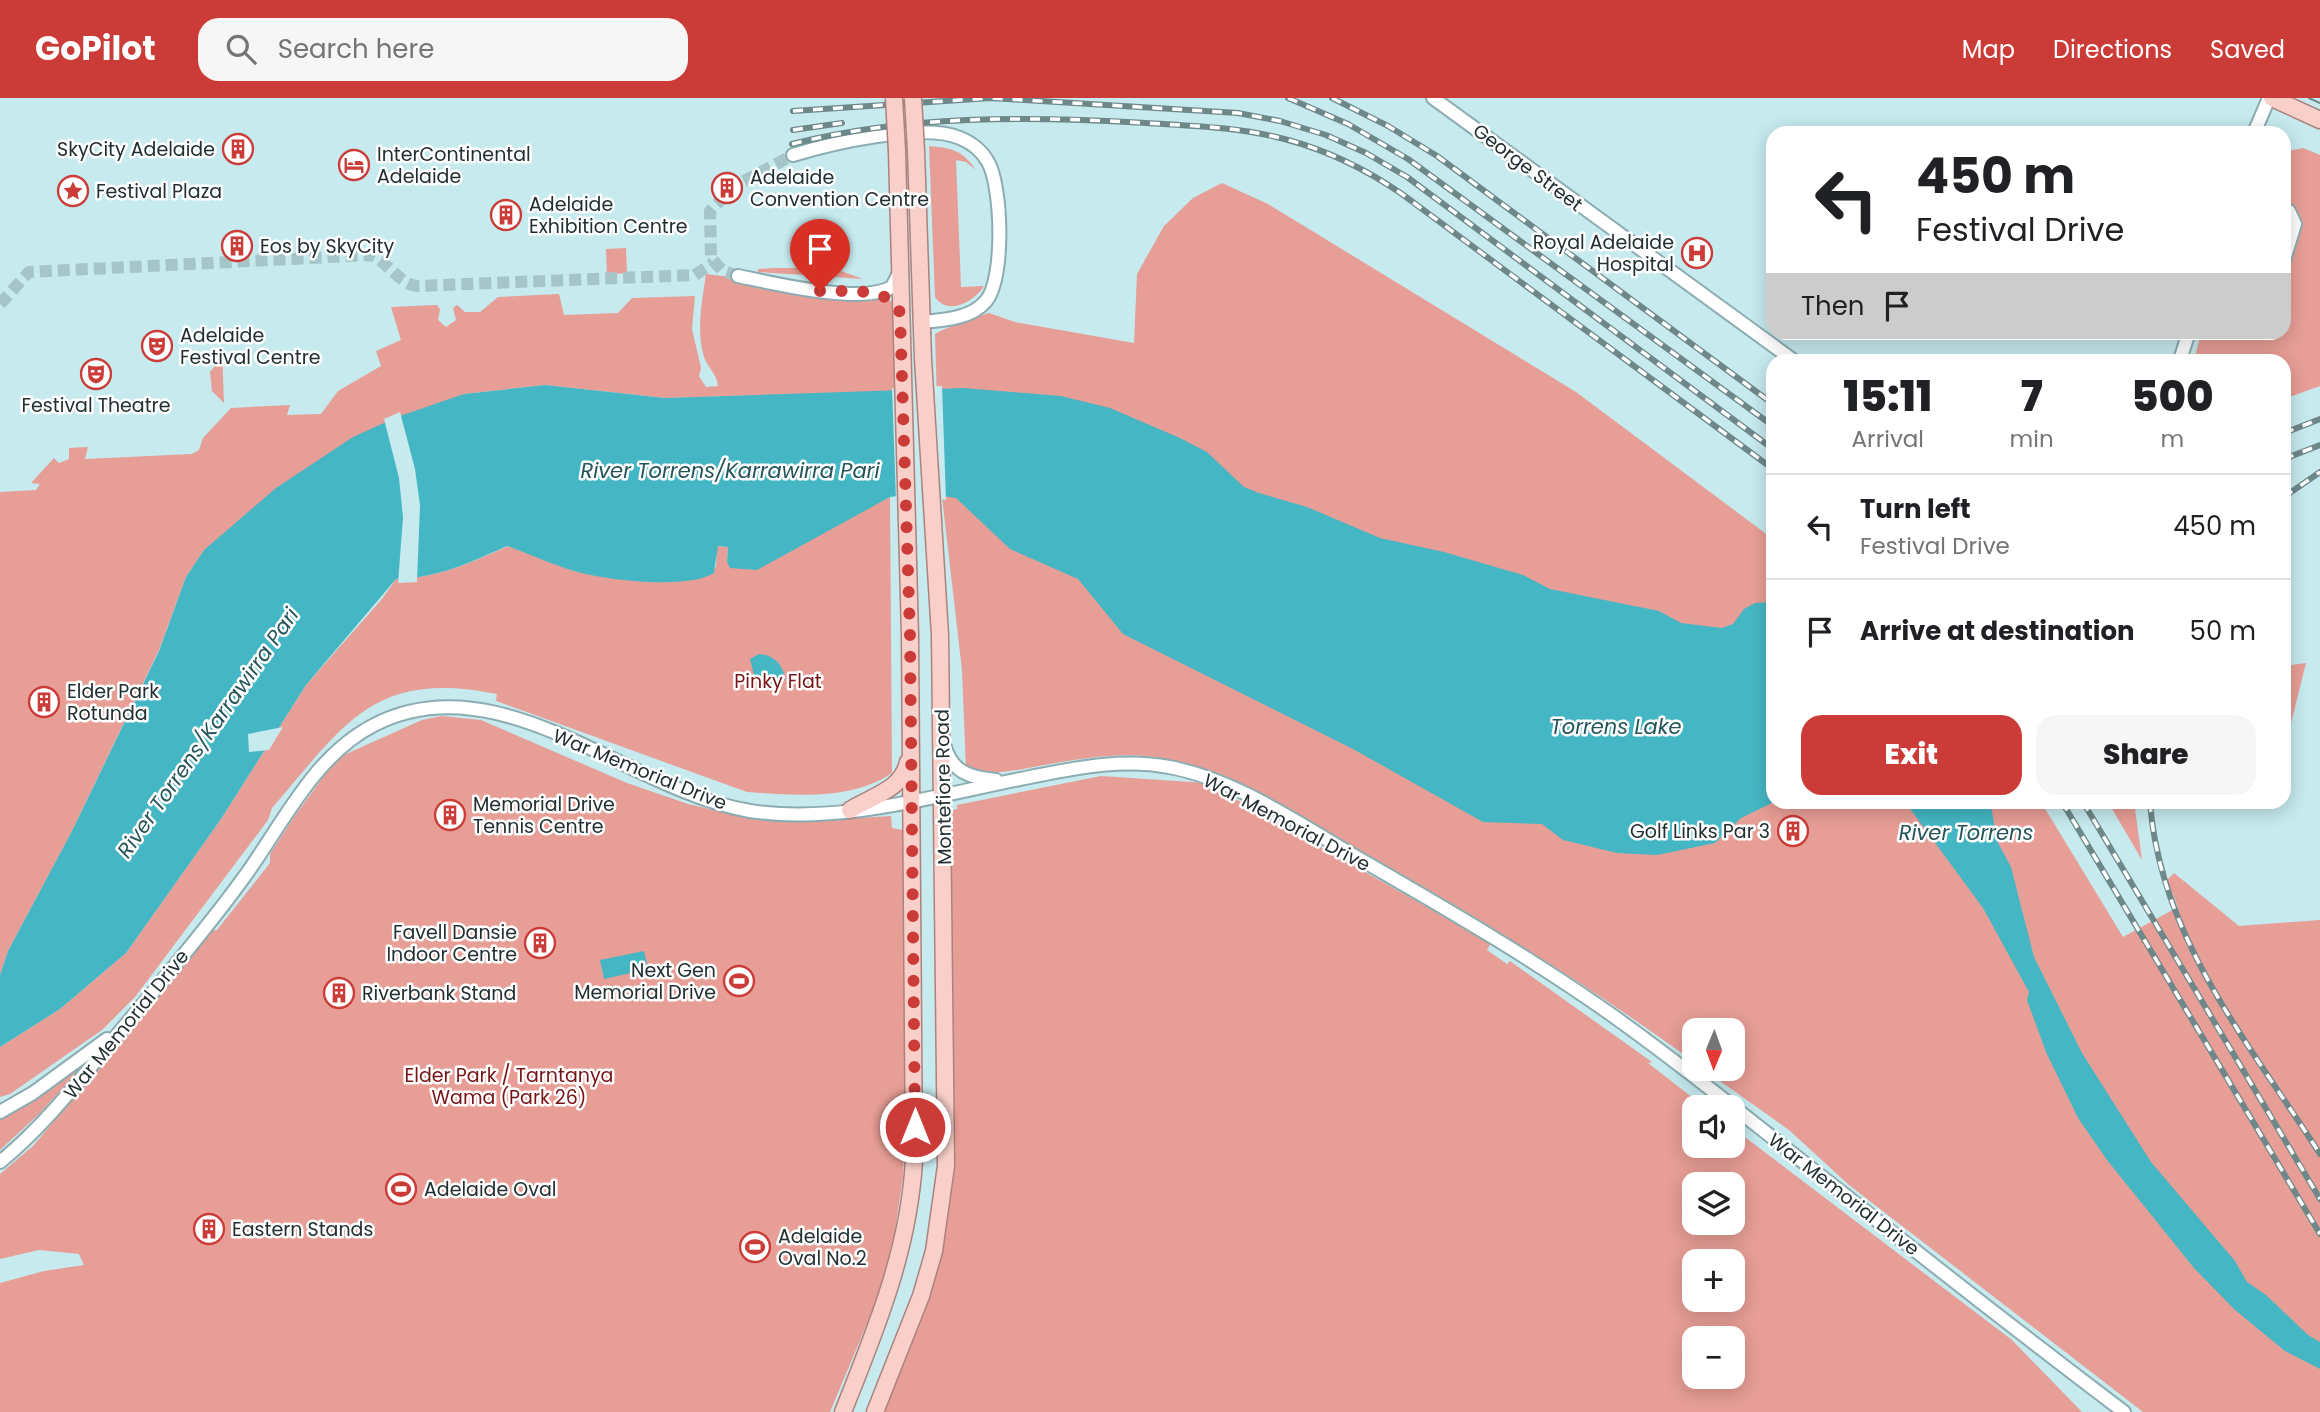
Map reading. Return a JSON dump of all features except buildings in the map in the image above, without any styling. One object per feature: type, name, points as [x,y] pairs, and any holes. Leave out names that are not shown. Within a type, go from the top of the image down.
[{"type":"main road","name":"Montefiore Road","points":[[843,1412],[895,1275],[912,1187],[916,1110],[910,636],[894,98]]},
{"type":"main road","name":"Montefiore Road","points":[[875,1412],[921,1296],[934,1251],[946,1167],[940,635],[923,359],[913,98]]},
{"type":"main road","points":[[2271,98],[2320,120]]},
{"type":"main road","points":[[850,810],[886,791],[902,778],[911,743]]},
{"type":"main road","points":[[855,1380],[883,1392]]},
{"type":"street","name":"George Street","points":[[1433,98],[1785,354]]},
{"type":"street","points":[[2257,126],[2271,98]]},
{"type":"street","points":[[793,155],[853,140],[931,133],[959,137],[983,154],[995,184],[1000,263],[996,283],[986,301],[977,309],[949,320],[922,321]]},
{"type":"street","points":[[2291,215],[2295,224],[2291,237]]},
{"type":"street","points":[[738,276],[820,291],[872,293],[890,288],[900,271]]},
{"type":"street","points":[[872,293],[891,300],[900,313]]},
{"type":"street","name":"War Memorial Drive","points":[[0,1162],[43,1124],[236,889],[319,768],[353,737],[410,711],[452,706],[497,713],[740,809],[775,813],[850,810],[912,801],[1101,764],[1172,767],[1217,782],[1300,825],[1498,941],[1618,1020],[2124,1412]]},
{"type":"street","points":[[942,730],[947,755],[957,769],[978,778],[1010,780]]},
{"type":"street","points":[[0,1112],[77,1062],[127,1023]]},
{"type":"green space","points":[[929,146],[956,151],[976,170],[966,162],[956,160],[961,287],[984,286],[968,302],[961,305],[947,306],[935,297]]},
{"type":"green space","points":[[2303,148],[2320,155],[2320,386],[2291,396],[2291,354],[2196,354],[2199,340],[2291,340],[2291,256],[2302,224],[2291,206],[2291,151]]},
{"type":"green space","points":[[1222,183],[1268,204],[1576,392],[1766,534],[1766,809],[2045,809],[2123,937],[2178,907],[2167,880],[2174,873],[2239,926],[2320,920],[2320,1412],[2143,1412],[1849,1185],[1789,1130],[1745,1099],[1745,1095],[1740,1095],[1721,1082],[1745,1082],[1745,1018],[1682,1018],[1682,1053],[1520,945],[1430,892],[1278,805],[1236,783],[1193,766],[1155,757],[1123,755],[1005,772],[966,770],[962,670],[939,471],[935,334],[989,313],[1015,322],[1134,343],[1137,274],[1164,226],[1193,198]]},
{"type":"green space","points":[[626,248],[627,273],[607,275],[606,249]]},
{"type":"green space","points":[[833,268],[863,279],[758,272],[758,269]]},
{"type":"green space","points":[[706,274],[879,295],[894,303],[902,391],[665,398],[545,385],[464,394],[204,550],[186,577],[159,650],[72,831],[8,951],[0,975],[0,492],[36,490],[40,484],[31,483],[54,458],[59,463],[69,459],[69,448],[88,447],[85,459],[192,454],[199,450],[203,438],[231,408],[290,405],[287,415],[321,414],[338,391],[381,366],[376,351],[401,340],[391,307],[437,305],[440,309],[438,320],[446,327],[456,320],[453,308],[457,305],[465,312],[480,312],[498,297],[559,294],[564,315],[618,313],[632,298],[695,296],[692,329],[701,368],[699,376],[706,387],[718,386],[704,357],[700,337]]},
{"type":"green space","points":[[222,352],[224,403],[212,391],[210,372],[215,366],[215,359]]},
{"type":"green space","name":"Pinky Flat","points":[[890,497],[892,773],[876,782],[840,792],[803,795],[747,792],[496,701],[497,694],[455,688],[420,689],[391,697],[365,710],[343,728],[272,808],[268,820],[135,997],[102,1030],[10,1094],[0,1097],[0,1047],[60,1009],[126,953],[221,819],[306,685],[382,599],[396,579],[440,573],[508,546],[574,571],[615,578],[692,580],[716,567],[717,546],[728,547],[727,562]]},
{"type":"green space","points":[[2306,663],[2291,723],[2291,665]]},
{"type":"green space","name":"Elder Park / Tarntanya Wama (Park 26)","points":[[442,716],[481,720],[627,783],[688,804],[743,817],[790,822],[891,816],[892,828],[903,830],[907,1090],[903,1177],[891,1257],[874,1307],[830,1412],[0,1412],[0,1283],[44,1271],[84,1265],[79,1254],[39,1250],[0,1259],[0,1174],[34,1145],[210,930],[217,930],[270,863],[270,854],[337,758],[422,720]]},
{"type":"green space","points":[[1101,776],[1207,783],[1491,943],[1487,950],[1507,964],[1510,961],[1652,1062],[1648,1063],[1689,1095],[1682,1095],[1682,1158],[1745,1158],[1745,1137],[2012,1340],[2082,1412],[883,1412],[927,1292],[948,1151],[952,1014],[952,810],[957,809],[957,805]]},
{"type":"green space","points":[[2112,809],[2135,809],[2142,860]]},
{"type":"green space","points":[[76,1068],[79,1070],[39,1114],[0,1150],[0,1118]]},
{"type":"water","name":"Torrens Lake","points":[[545,385],[665,398],[964,388],[1061,396],[1110,408],[1180,438],[1207,452],[1244,487],[1259,493],[1307,507],[1380,538],[1444,552],[1523,575],[1550,589],[1659,611],[1681,623],[1722,628],[1733,624],[1744,609],[1755,603],[1766,602],[1766,806],[1741,818],[1715,843],[1657,855],[1617,853],[1563,840],[1542,824],[1483,822],[1353,749],[1123,634],[1078,579],[1010,549],[956,498],[923,493],[890,497],[757,570],[730,568],[727,562],[728,547],[718,546],[714,573],[685,581],[645,582],[588,574],[507,546],[440,573],[396,579],[306,685],[221,819],[126,953],[60,1009],[0,1047],[0,975],[8,951],[72,831],[159,651],[186,577],[204,550],[276,488],[353,437],[397,417],[464,394]]},
{"type":"water","points":[[759,654],[773,658],[780,665],[785,679],[780,686],[768,685],[754,675],[750,659]]},
{"type":"water","name":"River Torrens","points":[[1910,809],[1991,809],[1998,843],[2011,867],[2034,957],[2082,1053],[2151,1162],[2235,1261],[2247,1282],[2266,1295],[2308,1335],[2320,1342],[2320,1369],[2285,1351],[2235,1310],[2194,1268],[2107,1160],[2078,1118],[2046,1052],[2027,1000],[2029,992],[1983,908]]},
{"type":"water","points":[[644,951],[648,969],[604,979],[600,960]]},
{"type":"pier","points":[[942,386],[946,500],[923,496],[896,500],[892,388]]},
{"type":"pier","points":[[400,412],[415,469],[420,505],[417,582],[398,583],[403,517],[399,478],[384,419]]},
{"type":"pier","points":[[283,727],[269,750],[249,752],[248,734]]},
{"type":"tunnel","points":[[738,276],[722,270],[711,258],[710,211],[735,186],[793,155]]},
{"type":"tunnel","points":[[0,304],[29,272],[370,255],[403,280],[416,286],[695,275],[713,263]]},
{"type":"tram line","points":[[2309,98],[2320,103]]},
{"type":"railway","points":[[793,111],[991,98],[1238,113],[1280,121],[1326,135],[1366,153],[1407,177],[1766,444]]},
{"type":"railway","points":[[1288,98],[1348,124],[1408,159],[1766,421]]},
{"type":"railway","points":[[1332,98],[1388,126],[1437,156],[1766,399]]},
{"type":"railway","points":[[792,144],[835,134],[923,123],[1013,119],[1217,128],[1253,132],[1303,144],[1347,162],[1402,194],[1766,464]]},
{"type":"railway","points":[[793,130],[842,123]]},
{"type":"railway","points":[[2291,430],[2320,419]]},
{"type":"railway","points":[[2291,456],[2320,445]]},
{"type":"railway","points":[[2291,492],[2320,472]]},
{"type":"railway","points":[[2066,809],[2320,1234]]},
{"type":"railway","points":[[2087,809],[2320,1199]]},
{"type":"railway","points":[[2151,809],[2157,852],[2171,899],[2189,944],[2238,1030],[2320,1154]]},
{"type":"place","name":"SkyCity Adelaide","points":[[238,149]]},
{"type":"place","name":"InterContinental Adelaide","points":[[354,165]]},
{"type":"place","name":"Adelaide Convention Centre","points":[[727,188]]},
{"type":"place","name":"Festival Plaza","points":[[73,191]]},
{"type":"place","name":"Adelaide Exhibition Centre","points":[[506,215]]},
{"type":"place","name":"Eos by SkyCity","points":[[237,246]]},
{"type":"place","name":"Royal Adelaide Hospital","points":[[1697,253]]},
{"type":"place","name":"Adelaide Festival Centre","points":[[157,346]]},
{"type":"place","name":"Festival Theatre","points":[[96,374]]},
{"type":"place","name":"Elder Park Rotunda","points":[[44,702]]},
{"type":"place","name":"Memorial Drive Tennis Centre","points":[[450,815]]},
{"type":"place","name":"Golf Links Par 3","points":[[1793,831]]},
{"type":"place","name":"Favell Dansie Indoor Centre","points":[[540,943]]},
{"type":"place","name":"Next Gen Memorial Drive","points":[[739,981]]},
{"type":"place","name":"Riverbank Stand","points":[[339,993]]},
{"type":"place","name":"Adelaide Oval","points":[[401,1189]]},
{"type":"place","name":"Eastern Stands","points":[[209,1229]]},
{"type":"place","name":"Adelaide Oval No.2","points":[[755,1247]]},
{"type":"route","points":[[820,291],[872,293],[894,303],[900,313],[910,636],[915,1127]]},
{"type":"water label","name":"River Torrens/Karrawirra Pari","points":[[730,471]]},
{"type":"water label","name":"River Torrens/Karrawirra Pari","points":[[208,733]]}]
